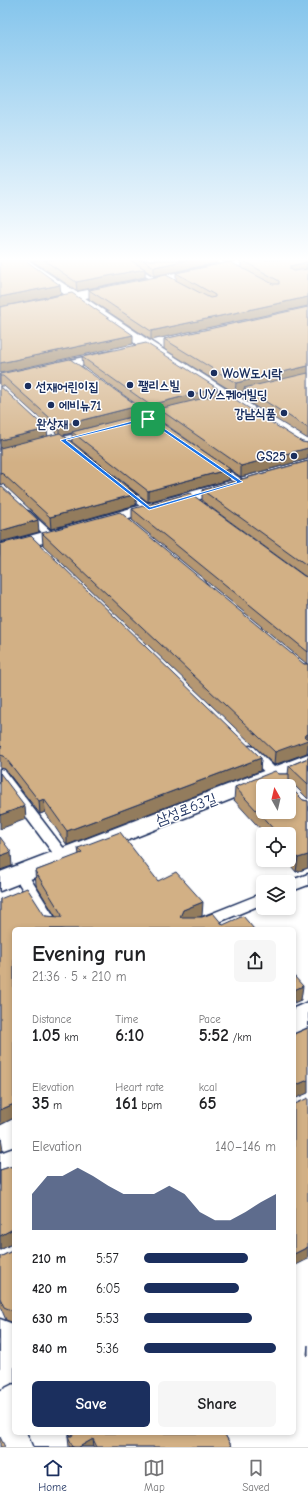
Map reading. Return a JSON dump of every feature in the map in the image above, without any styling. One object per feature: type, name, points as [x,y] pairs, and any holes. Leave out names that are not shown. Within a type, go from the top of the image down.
[{"type":"street","points":[[120,328],[263,419]]},
{"type":"street","points":[[2,377],[74,366],[163,343]]},
{"type":"street","points":[[0,550],[38,547],[51,536],[126,522],[149,508],[194,501],[248,481]]},
{"type":"street","name":"삼성로63길","points":[[291,779],[308,761]]},
{"type":"street","name":"삼성로63길","points":[[10,878],[63,857],[256,795]]},
{"type":"street","points":[[296,1020],[308,1014]]},
{"type":"street","points":[[0,1169],[12,1163]]},
{"type":"street","points":[[0,1337],[12,1361]]},
{"type":"street","points":[[49,1435],[54,1447]]},
{"type":"lane","points":[[216,402],[269,389]]},
{"type":"lane","points":[[43,444],[94,432]]},
{"type":"lane","points":[[210,461],[248,481]]},
{"type":"lane","points":[[118,484],[149,508]]},
{"type":"lane","points":[[23,510],[51,536]]},
{"type":"lane","points":[[241,742],[278,779]]},
{"type":"lane","points":[[0,772],[63,857]]},
{"type":"lane","name":"삼성로63길","points":[[10,878],[53,927]]},
{"type":"lane","points":[[296,884],[308,879]]},
{"type":"lane","points":[[193,927],[256,901]]},
{"type":"lane","points":[[0,1379],[12,1372]]},
{"type":"building","points":[[0,328],[122,328],[133,335],[0,363]]},
{"type":"building","points":[[146,328],[167,328],[151,331]]},
{"type":"building","points":[[216,328],[308,328],[308,366],[236,383],[164,339]]},
{"type":"building","points":[[146,343],[217,388],[150,405],[82,357]]},
{"type":"building","points":[[70,359],[138,406],[59,426],[3,376],[0,376],[0,374]]},
{"type":"building","points":[[308,373],[308,428],[244,388]]},
{"type":"building","points":[[0,386],[47,429],[0,440]]},
{"type":"building","points":[[225,393],[302,442],[308,443],[308,448],[241,466],[159,409]]},
{"type":"building","points":[[147,413],[230,469],[148,491],[72,432]]},
{"type":"building","points":[[60,433],[136,494],[50,517],[3,474],[0,473],[0,448]]},
{"type":"building","points":[[308,461],[308,566],[202,490]]},
{"type":"building","points":[[0,485],[38,520],[0,531]]},
{"type":"building","points":[[190,493],[304,576],[308,577],[308,652],[132,509]]},
{"type":"building","points":[[120,512],[304,664],[308,664],[308,734],[304,736],[308,740],[275,752],[42,533]]},
{"type":"building","points":[[31,536],[261,758],[67,831],[44,799],[39,801],[4,756],[0,755],[0,747],[2,747],[0,745],[0,544]]},
{"type":"building","points":[[308,758],[308,784],[289,766]]},
{"type":"building","points":[[275,771],[279,774],[289,774],[289,779],[256,779],[256,810],[235,787]]},
{"type":"building","points":[[0,773],[25,806],[0,815]]},
{"type":"building","points":[[296,793],[303,800],[308,801],[308,855],[298,858],[296,856],[296,827],[272,827],[264,819],[296,819]]},
{"type":"building","points":[[120,832],[158,881],[176,872],[203,902],[183,910],[180,917],[202,917],[213,913],[223,925],[243,916],[252,927],[12,927],[12,1105],[0,1110],[0,899],[27,888],[45,916],[61,917],[62,915],[35,871],[82,853],[78,848]]},
{"type":"building","points":[[0,837],[11,852],[0,856]]},
{"type":"building","points":[[296,978],[303,986],[296,989]]},
{"type":"building","points":[[308,1028],[308,1080],[296,1085],[296,1033]]},
{"type":"building","points":[[308,1098],[308,1247],[296,1253],[296,1104]]},
{"type":"building","points":[[12,1166],[12,1230],[0,1236],[0,1170]]},
{"type":"building","points":[[12,1251],[12,1311],[4,1307],[0,1298],[0,1257]]},
{"type":"building","points":[[225,1435],[232,1447],[97,1447],[93,1439],[79,1447],[73,1447],[68,1436]]},
{"type":"building","points":[[0,1437],[5,1447],[0,1447]]},
{"type":"place","name":"WoW도시락","points":[[214,373]]},
{"type":"place","name":"팰리스빌","points":[[130,385]]},
{"type":"place","name":"선재어린이집","points":[[28,386]]},
{"type":"place","name":"UY스퀘어빌딩","points":[[191,394]]},
{"type":"place","name":"에비뉴71","points":[[51,405]]},
{"type":"place","name":"강남식품","points":[[284,413]]},
{"type":"place","name":"완상재","points":[[76,423]]},
{"type":"place","name":"GS25","points":[[294,456]]},
{"type":"route","points":[[148,419],[241,482],[149,508],[63,440],[148,419]]}]
